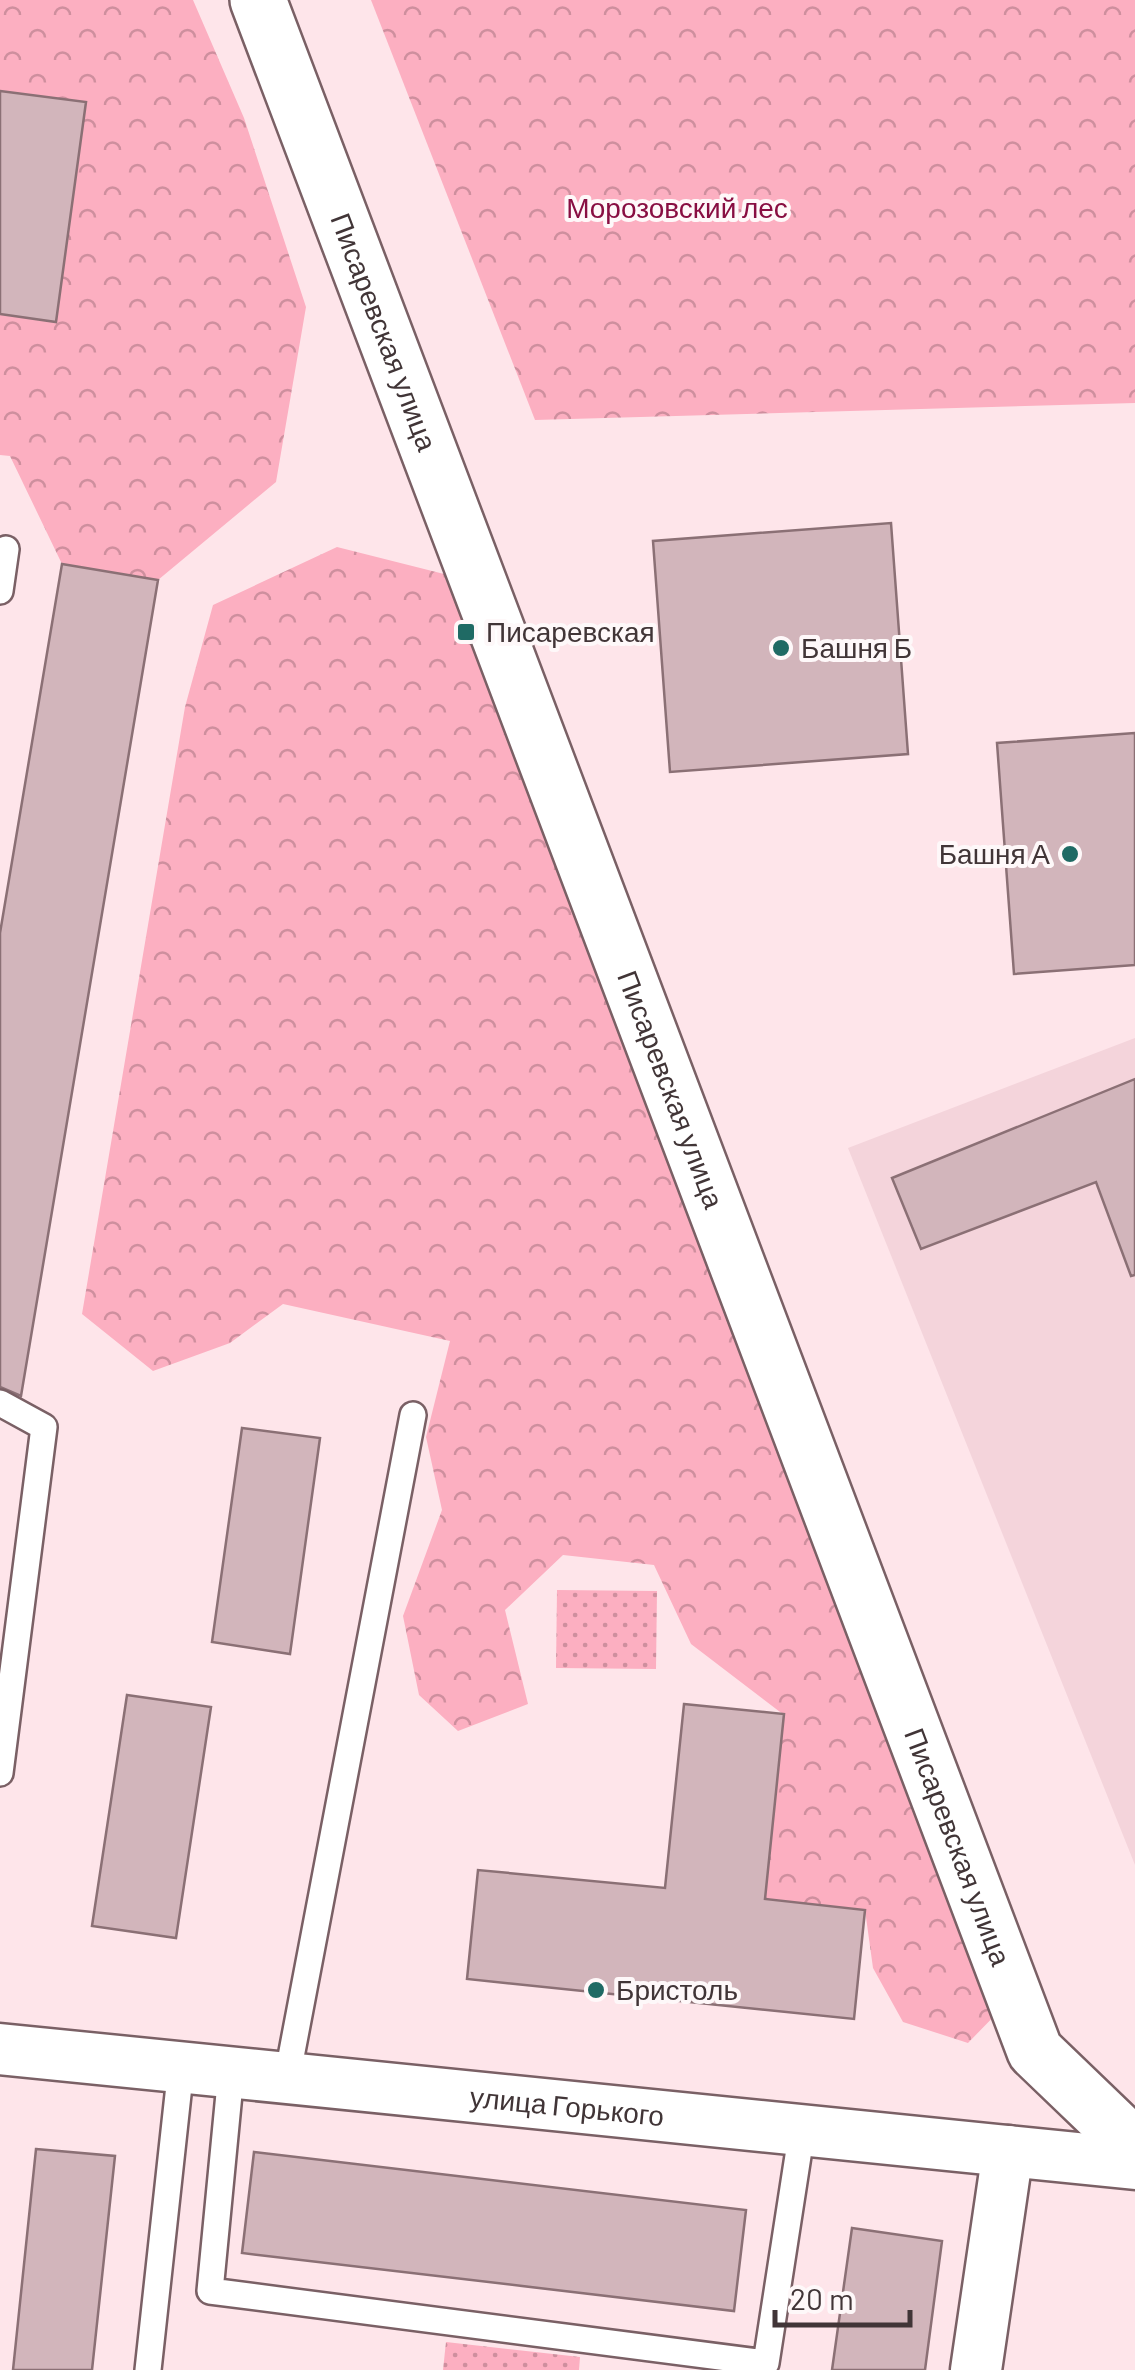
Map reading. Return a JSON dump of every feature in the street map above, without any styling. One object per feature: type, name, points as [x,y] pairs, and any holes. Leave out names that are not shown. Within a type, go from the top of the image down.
[{"type":"street","name":"Писаревская улица","points":[[258,0],[1035,2051],[1135,2146]]},
{"type":"street","name":"улица Горького","points":[[0,2049],[1135,2164]]},
{"type":"street","points":[[976,2370],[1008,2151]]},
{"type":"lane","points":[[0,592],[6,550]]},
{"type":"lane","points":[[0,1404],[44,1427],[0,1774]]},
{"type":"lane","points":[[287,2078],[413,1414]]},
{"type":"lane","points":[[148,2370],[182,2067]]},
{"type":"lane","points":[[232,2072],[210,2292],[766,2362],[802,2130]]},
{"type":"shaded area","points":[[1135,1038],[1135,1865],[848,1148]]},
{"type":"green space","points":[[0,0],[193,0],[244,118],[306,307],[276,482],[158,580],[62,564],[10,456],[0,455]]},
{"type":"green space","name":"Морозовский лес","points":[[371,0],[1135,0],[1135,403],[535,420]]},
{"type":"green space","points":[[337,547],[444,574],[1003,2007],[968,2043],[903,2022],[873,1968],[865,1910],[765,1899],[784,1715],[691,1644],[654,1565],[563,1555],[505,1610],[528,1704],[458,1731],[419,1695],[403,1616],[442,1510],[426,1437],[450,1341],[283,1304],[230,1343],[153,1371],[82,1314],[185,707],[213,605]]},
{"type":"green space","points":[[557,1590],[657,1591],[656,1669],[556,1668]]},
{"type":"green space","points":[[446,2342],[580,2357],[579,2370],[443,2370]]},
{"type":"building","points":[[0,91],[86,102],[56,322],[0,314]]},
{"type":"building","name":"Башня Б","points":[[891,523],[908,754],[670,772],[653,541]]},
{"type":"building","points":[[62,564],[158,580],[21,1396],[0,1387],[0,933]]},
{"type":"building","name":"Башня А","points":[[1135,733],[1135,965],[1014,974],[997,743]]},
{"type":"building","points":[[1135,1079],[1135,1275],[1131,1276],[1096,1182],[921,1249],[892,1178]]},
{"type":"building","points":[[242,1428],[320,1438],[290,1654],[212,1642]]},
{"type":"building","points":[[127,1695],[211,1707],[176,1938],[92,1926]]},
{"type":"building","points":[[684,1704],[784,1714],[765,1899],[865,1910],[854,2019],[467,1979],[478,1870],[665,1888]]},
{"type":"building","points":[[36,2149],[115,2156],[92,2370],[13,2370]]},
{"type":"building","points":[[254,2152],[746,2210],[734,2311],[242,2253]]},
{"type":"building","points":[[852,2228],[942,2241],[925,2370],[832,2370]]},
{"type":"place","name":"Писаревская","points":[[466,632]]},
{"type":"place","name":"Башня Б","points":[[781,648]]},
{"type":"place","name":"Башня А","points":[[1070,854]]},
{"type":"place","name":"Бристоль","points":[[596,1990]]}]
